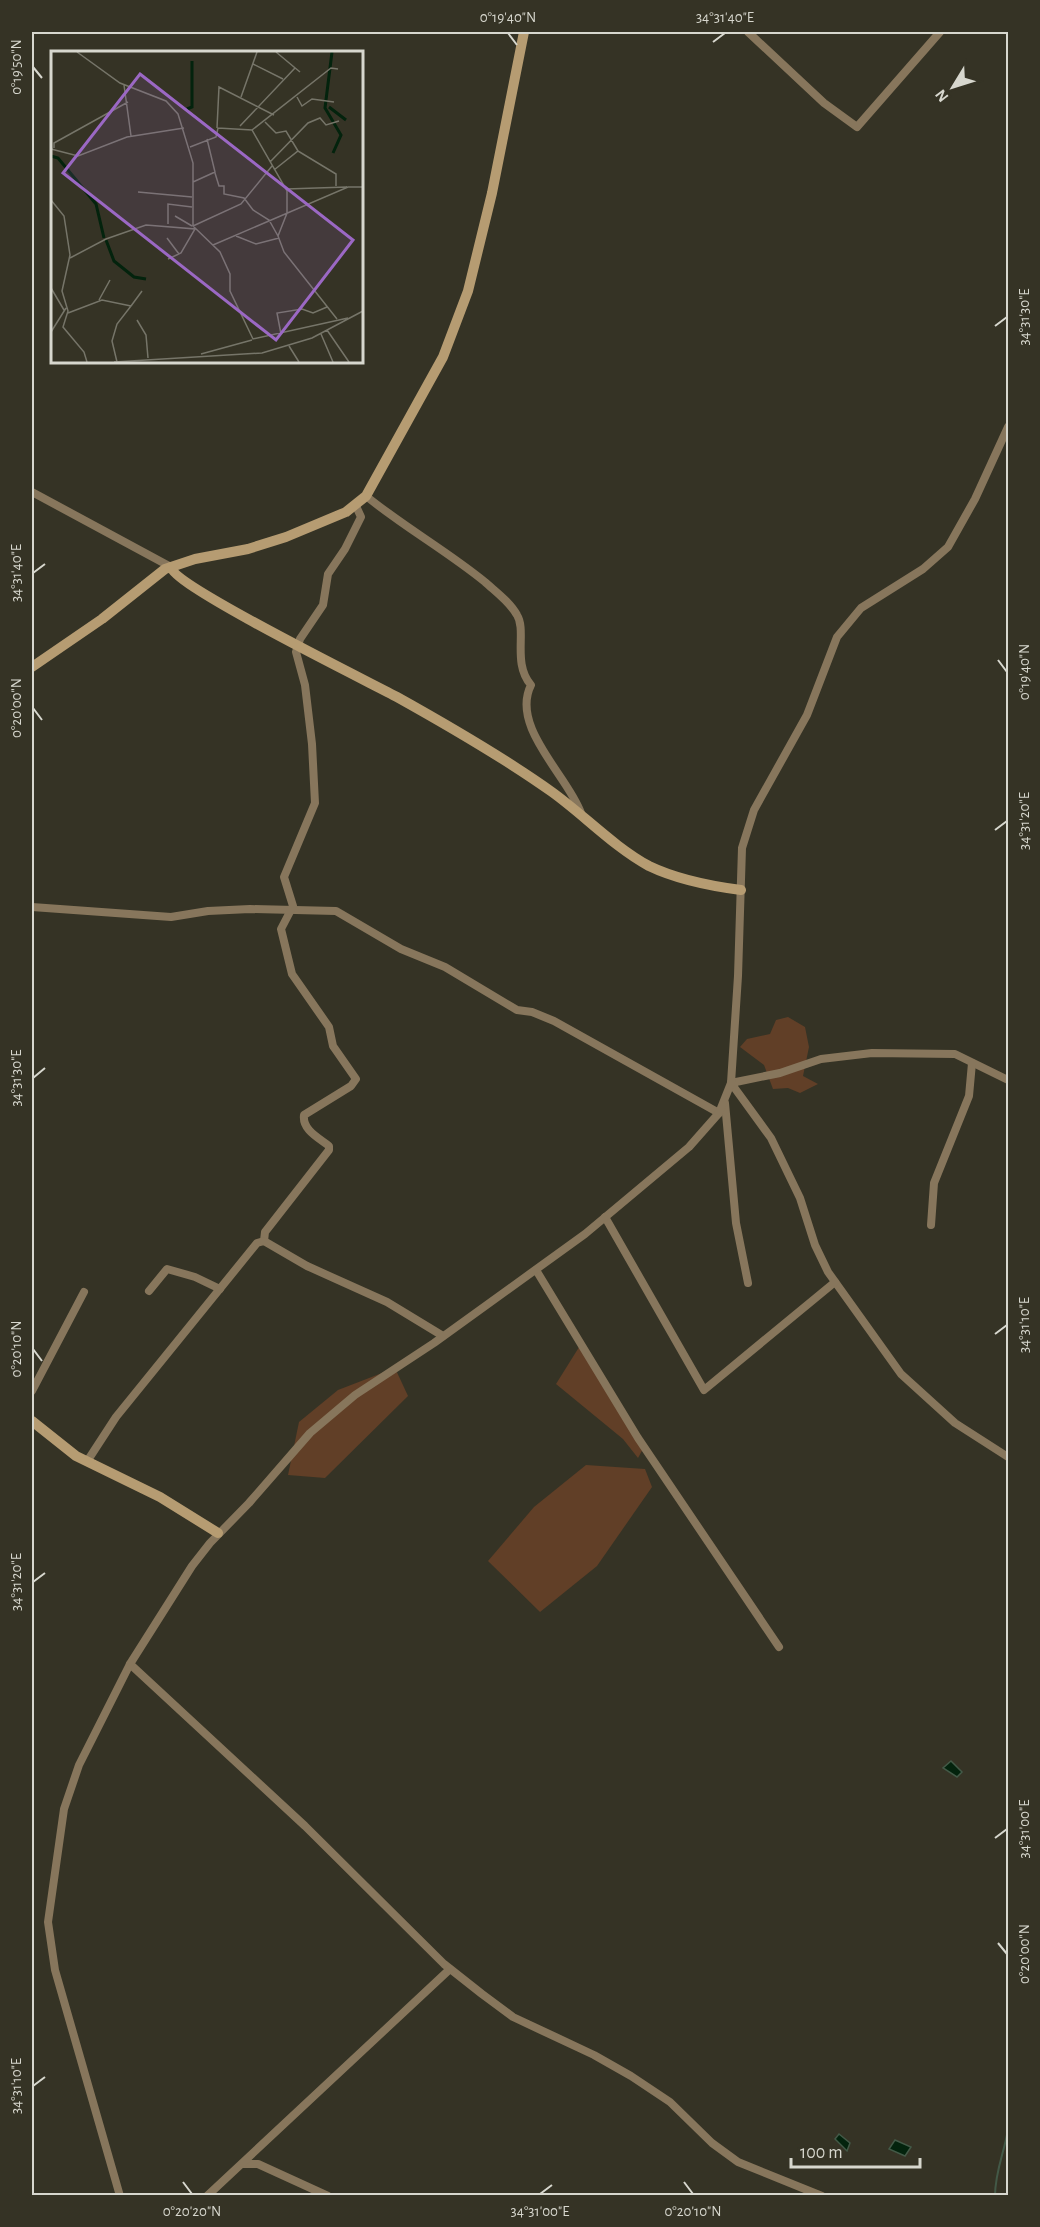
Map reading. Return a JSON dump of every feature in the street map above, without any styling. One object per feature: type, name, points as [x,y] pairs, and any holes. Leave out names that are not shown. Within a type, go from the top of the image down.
[{"type":"street","points":[[32,666],[102,619],[151,579],[171,567],[286,537],[335,518],[356,506],[366,496],[443,357],[468,291],[492,193],[524,32]]},
{"type":"street","points":[[748,32],[824,103],[856,127],[940,32]]},
{"type":"street","points":[[120,2196],[54,1970],[48,1922],[67,1794],[130,1664],[192,1566],[218,1533],[249,1503],[322,1420],[374,1381],[443,1336],[536,1270],[605,1217],[689,1147],[719,1113],[731,1083],[742,848],[749,822],[807,715],[837,637],[861,609],[923,569],[948,547],[975,499],[1008,427]]},
{"type":"street","points":[[32,492],[171,567],[174,574],[185,582],[298,646],[395,696],[489,751],[552,792],[649,865],[704,886],[741,890]]},
{"type":"street","points":[[366,496],[466,566],[495,591],[518,616],[523,668],[531,685],[526,702],[533,731],[581,815]]},
{"type":"street","points":[[264,1241],[265,1232],[329,1150],[329,1146],[308,1130],[303,1121],[304,1115],[351,1086],[356,1079],[333,1046],[329,1027],[292,974],[281,929],[293,906],[284,877],[315,803],[312,744],[307,700],[296,658],[298,646],[300,639],[323,605],[328,574],[345,549],[361,517],[356,506]]},
{"type":"street","points":[[32,907],[171,917],[230,909],[291,912],[336,911],[401,949],[445,967],[517,1010],[532,1012],[554,1021],[719,1113]]},
{"type":"street","points":[[731,1083],[780,1073],[844,1054],[955,1054],[1008,1080]]},
{"type":"street","points":[[931,1225],[934,1183],[969,1096],[972,1063]]},
{"type":"street","points":[[731,1083],[771,1138],[800,1198],[815,1245],[835,1282],[901,1374],[955,1423],[1008,1457]]},
{"type":"street","points":[[724,1101],[736,1223],[748,1283]]},
{"type":"street","points":[[605,1217],[704,1390],[835,1282]]},
{"type":"street","points":[[88,1460],[116,1417],[257,1243],[264,1241],[307,1266],[387,1302],[443,1336]]},
{"type":"street","points":[[149,1291],[167,1269],[195,1277],[219,1289]]},
{"type":"street","points":[[536,1270],[638,1438],[779,1647]]},
{"type":"street","points":[[32,1391],[84,1292]]},
{"type":"street","points":[[32,1421],[55,1442],[76,1456],[160,1497],[218,1533]]},
{"type":"street","points":[[130,1664],[305,1826],[450,1969],[513,2017],[594,2055],[670,2102],[712,2143],[738,2162],[822,2196]]},
{"type":"street","points":[[207,2196],[450,1969]]},
{"type":"street","points":[[243,2164],[258,2164],[328,2196]]},
{"type":"shaded area","points":[[788,1017],[805,1027],[809,1047],[803,1076],[818,1084],[800,1093],[788,1088],[773,1089],[764,1065],[740,1047],[747,1039],[770,1034],[776,1020]]},
{"type":"shaded area","points":[[581,1344],[644,1447],[638,1458],[623,1439],[556,1384]]},
{"type":"shaded area","points":[[395,1368],[408,1396],[325,1478],[288,1475],[299,1422],[338,1390]]},
{"type":"shaded area","points":[[586,1465],[645,1469],[652,1487],[597,1566],[540,1612],[488,1561],[534,1507]]},
{"type":"shaded area","points":[[951,1761],[962,1772],[957,1777],[943,1768]]},
{"type":"shaded area","points":[[839,2134],[850,2143],[847,2151],[835,2139]]},
{"type":"shaded area","points":[[895,2140],[911,2147],[905,2156],[889,2149]]},
{"type":"waterway","points":[[995,2196],[998,2171],[1008,2130]]}]
